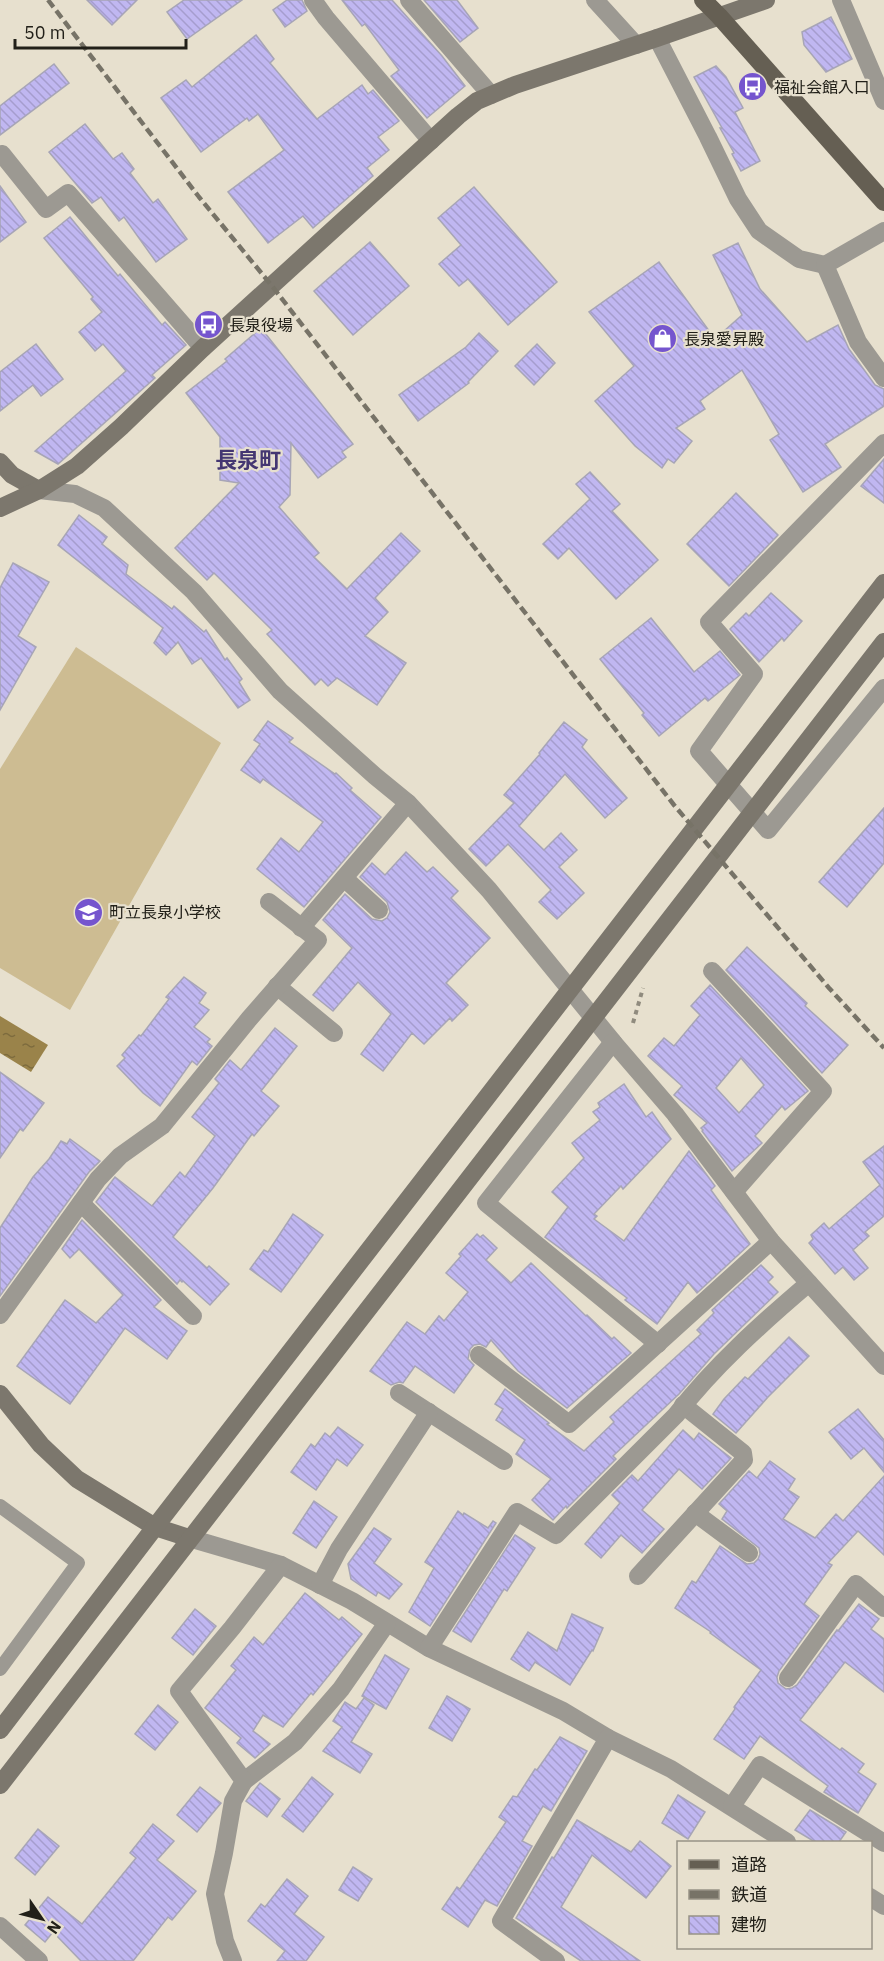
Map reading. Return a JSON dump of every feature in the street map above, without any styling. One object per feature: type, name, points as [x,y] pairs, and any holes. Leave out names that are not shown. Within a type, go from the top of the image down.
[{"type":"main road","points":[[703,0],[884,202]]},
{"type":"street","points":[[313,0],[431,141]]},
{"type":"street","points":[[409,0],[491,95]]},
{"type":"street","points":[[595,0],[636,45]]},
{"type":"street","points":[[0,508],[39,490],[77,466],[121,428],[203,348],[477,101],[515,85],[766,0]]},
{"type":"street","points":[[841,0],[884,101]]},
{"type":"street","points":[[657,38],[738,199],[759,231],[799,259],[825,266],[884,231]]},
{"type":"street","points":[[2,154],[46,209],[68,194],[203,348]]},
{"type":"street","points":[[825,266],[858,342],[884,378]]},
{"type":"street","points":[[884,443],[709,622],[754,674],[699,751],[768,831],[884,688]]},
{"type":"street","points":[[0,462],[12,475],[39,490],[75,494],[104,508],[194,592],[280,691],[408,803],[489,890],[675,1114],[771,1241],[884,1366]]},
{"type":"street","points":[[0,1730],[884,583]]},
{"type":"street","points":[[0,1785],[884,642]]},
{"type":"street","points":[[300,928],[408,803]]},
{"type":"street","points":[[344,878],[379,910]]},
{"type":"street","points":[[0,1315],[98,1179],[120,1156],[162,1126],[277,986],[318,940],[269,902]]},
{"type":"street","points":[[712,971],[823,1091],[734,1192]]},
{"type":"street","points":[[277,986],[334,1033]]},
{"type":"street","points":[[609,1036],[486,1203],[658,1344]]},
{"type":"street","points":[[81,1203],[193,1316]]},
{"type":"street","points":[[479,1356],[569,1424],[771,1241]]},
{"type":"street","points":[[429,1648],[517,1512],[556,1535],[774,1312],[809,1283]]},
{"type":"street","points":[[399,1393],[504,1461]]},
{"type":"street","points":[[0,1394],[41,1445],[77,1479],[155,1527],[281,1565],[352,1601],[429,1648],[564,1711],[608,1738],[671,1769],[785,1841]]},
{"type":"street","points":[[638,1576],[744,1460],[743,1453],[683,1405]]},
{"type":"street","points":[[320,1585],[339,1549],[429,1412]]},
{"type":"street","points":[[695,1513],[749,1553]]},
{"type":"street","points":[[244,1781],[179,1691],[281,1565]]},
{"type":"street","points":[[788,1677],[856,1584],[884,1608]]},
{"type":"street","points":[[232,1961],[225,1941],[215,1894],[232,1801],[244,1781],[295,1742],[341,1689],[387,1623]]},
{"type":"street","points":[[556,1961],[501,1921],[608,1738]]},
{"type":"street","points":[[732,1806],[760,1765],[884,1843]]},
{"type":"street","points":[[0,1926],[39,1961]]},
{"type":"lane","points":[[0,1506],[78,1563],[0,1669]]},
{"type":"shaded area","points":[[76,647],[221,743],[70,1010],[0,968],[0,769]]},
{"type":"water","points":[[0,1016],[48,1045],[31,1072],[0,1053]]},
{"type":"building","points":[[87,0],[137,0],[112,25]]},
{"type":"building","points":[[184,0],[242,0],[187,39],[167,12]]},
{"type":"building","points":[[287,0],[302,0],[307,11],[285,27],[273,10]]},
{"type":"building","points":[[342,0],[392,0],[442,56],[465,86],[427,118],[391,76],[399,70],[365,24],[362,26]]},
{"type":"building","points":[[424,0],[457,0],[478,28],[460,42]]},
{"type":"building","points":[[831,17],[852,59],[826,72],[804,45],[802,32]]},
{"type":"building","points":[[256,35],[274,59],[270,63],[317,119],[362,85],[368,94],[373,90],[399,121],[378,137],[389,150],[367,168],[373,176],[313,228],[303,216],[268,243],[228,192],[284,150],[258,114],[249,121],[247,118],[201,152],[161,98],[186,80],[192,87]]},
{"type":"building","points":[[54,64],[69,83],[0,135],[0,106]]},
{"type":"building","points":[[716,66],[726,77],[743,108],[735,112],[760,161],[741,171],[720,128],[722,128],[694,77]]},
{"type":"building","points":[[85,124],[113,159],[122,153],[134,169],[130,173],[153,203],[158,199],[187,239],[156,262],[124,217],[119,221],[101,197],[92,203],[49,152]]},
{"type":"building","points":[[0,186],[26,222],[0,242]]},
{"type":"building","points":[[474,187],[557,282],[508,325],[468,279],[459,286],[439,264],[461,245],[438,218]]},
{"type":"building","points":[[70,217],[162,325],[165,322],[186,345],[152,375],[155,378],[58,464],[35,451],[126,371],[103,344],[95,351],[79,332],[102,312],[91,299],[93,297],[44,238]]},
{"type":"building","points":[[370,242],[409,286],[353,335],[314,291]]},
{"type":"building","points":[[738,243],[760,289],[807,342],[838,325],[849,349],[875,385],[884,389],[884,406],[825,444],[841,467],[803,492],[770,440],[779,434],[742,370],[700,401],[705,409],[676,428],[692,441],[674,463],[668,459],[662,468],[635,446],[595,401],[634,366],[589,312],[659,262],[715,339],[742,315],[713,255]]},
{"type":"building","points":[[261,328],[353,444],[342,452],[346,457],[318,478],[291,443],[290,495],[279,507],[319,553],[314,557],[347,589],[401,533],[420,551],[375,598],[388,612],[365,636],[406,663],[377,705],[337,678],[328,686],[321,679],[315,685],[267,634],[272,630],[214,573],[207,580],[175,548],[239,483],[220,480],[220,437],[186,393],[227,361],[225,359]]},
{"type":"building","points":[[479,333],[498,351],[469,383],[418,421],[399,395],[466,347]]},
{"type":"building","points":[[36,344],[63,379],[41,396],[33,385],[0,411],[0,372]]},
{"type":"building","points":[[537,344],[555,363],[534,385],[515,366]]},
{"type":"building","points":[[884,459],[884,503],[861,486]]},
{"type":"building","points":[[590,472],[620,504],[612,511],[658,560],[616,599],[569,548],[558,559],[543,544],[590,499],[576,484]]},
{"type":"building","points":[[736,493],[778,535],[729,586],[687,544]]},
{"type":"building","points":[[79,515],[107,537],[102,544],[128,565],[126,574],[172,609],[174,606],[204,632],[206,630],[225,660],[227,658],[242,679],[239,682],[250,700],[238,708],[201,658],[192,664],[178,642],[166,655],[154,643],[163,628],[58,545]]},
{"type":"building","points":[[13,563],[49,582],[18,636],[36,647],[0,710],[0,588]]},
{"type":"building","points":[[771,593],[802,621],[784,641],[782,638],[759,662],[730,629],[746,613],[749,616]]},
{"type":"building","points":[[651,618],[694,672],[720,651],[740,675],[708,701],[705,698],[659,736],[642,715],[644,713],[600,659]]},
{"type":"building","points":[[268,721],[293,738],[289,742],[336,773],[352,788],[350,790],[381,817],[304,907],[257,869],[281,838],[299,852],[323,822],[263,779],[260,783],[241,770],[260,744],[254,740]]},
{"type":"building","points":[[564,722],[587,740],[582,747],[627,798],[605,818],[565,774],[519,826],[544,850],[561,833],[577,850],[559,867],[584,893],[557,919],[539,902],[551,890],[508,844],[486,866],[469,849],[514,803],[504,795]]},
{"type":"building","points":[[884,808],[884,863],[847,907],[819,882]]},
{"type":"building","points":[[406,852],[427,872],[433,867],[458,891],[451,898],[490,938],[446,983],[468,1005],[452,1021],[450,1018],[424,1044],[412,1033],[383,1071],[361,1054],[391,1014],[358,982],[333,1011],[313,995],[352,948],[323,920],[345,894],[372,919],[382,921],[387,918],[390,912],[387,902],[360,877],[372,863],[385,875]]},
{"type":"building","points":[[747,947],[807,1003],[805,1006],[848,1045],[822,1073],[726,970]]},
{"type":"building","points":[[184,977],[206,993],[199,1003],[209,1010],[194,1027],[210,1039],[207,1042],[212,1046],[197,1065],[192,1061],[160,1106],[143,1093],[117,1066],[125,1058],[122,1055],[139,1035],[141,1036],[169,999],[166,997]]},
{"type":"building","points":[[710,985],[808,1091],[785,1110],[782,1106],[755,1136],[762,1143],[732,1171],[702,1131],[701,1128],[707,1123],[674,1095],[682,1086],[648,1056],[664,1038],[674,1046],[700,1015],[691,1006]],"holes":[[[741,1058],[764,1085],[739,1113],[716,1088]]]},
{"type":"building","points":[[275,1028],[297,1046],[261,1091],[279,1106],[254,1136],[252,1134],[213,1188],[173,1237],[207,1268],[209,1266],[229,1284],[210,1305],[183,1281],[180,1280],[177,1284],[96,1202],[115,1177],[152,1206],[180,1172],[185,1177],[215,1136],[192,1117],[219,1083],[215,1079],[230,1060],[241,1070]]},
{"type":"building","points":[[0,1072],[44,1103],[23,1131],[20,1129],[0,1158]]},
{"type":"building","points":[[624,1084],[646,1117],[652,1112],[671,1139],[623,1189],[621,1186],[594,1214],[597,1216],[594,1219],[624,1241],[689,1151],[715,1186],[711,1190],[750,1244],[697,1293],[688,1282],[657,1324],[625,1300],[627,1298],[545,1237],[568,1207],[552,1192],[584,1158],[572,1143],[600,1120],[593,1112],[600,1107],[598,1103]]},
{"type":"building","points":[[70,1139],[100,1161],[89,1172],[0,1296],[0,1228],[33,1177],[61,1141],[67,1144]]},
{"type":"building","points":[[884,1146],[884,1216],[865,1232],[869,1236],[853,1250],[868,1268],[854,1280],[843,1267],[835,1274],[809,1243],[813,1239],[811,1235],[824,1223],[829,1229],[880,1185],[863,1162]]},
{"type":"building","points":[[293,1214],[323,1235],[281,1292],[250,1269],[264,1250],[268,1252]]},
{"type":"building","points":[[82,1220],[161,1300],[154,1307],[187,1331],[167,1359],[125,1328],[70,1404],[17,1366],[65,1300],[96,1323],[123,1295],[79,1249],[70,1258],[62,1249]]},
{"type":"building","points":[[477,1234],[480,1237],[483,1235],[497,1248],[486,1260],[511,1283],[531,1263],[586,1316],[631,1353],[567,1408],[518,1371],[491,1340],[486,1347],[480,1344],[470,1349],[468,1359],[474,1365],[454,1393],[415,1366],[403,1383],[391,1385],[370,1371],[407,1322],[425,1334],[439,1316],[444,1321],[468,1292],[446,1273]]},
{"type":"building","points":[[761,1265],[773,1277],[768,1282],[778,1292],[714,1354],[679,1394],[613,1456],[616,1459],[553,1520],[532,1500],[551,1479],[516,1454],[525,1440],[496,1420],[503,1409],[495,1404],[505,1389],[584,1451],[614,1422],[610,1417],[701,1334],[697,1330],[714,1313],[712,1310]]},
{"type":"building","points":[[789,1337],[809,1356],[736,1433],[713,1414],[745,1377],[748,1379]]},
{"type":"building","points":[[858,1409],[884,1440],[884,1472],[864,1448],[851,1459],[829,1432]]},
{"type":"building","points":[[338,1427],[363,1445],[347,1466],[337,1459],[316,1490],[291,1472],[311,1444],[315,1447],[325,1433],[330,1437]]},
{"type":"building","points":[[683,1430],[694,1440],[699,1433],[731,1458],[702,1489],[679,1469],[642,1510],[664,1529],[642,1553],[621,1535],[601,1558],[585,1544],[620,1503],[612,1495],[632,1475],[638,1481]]},
{"type":"building","points":[[770,1461],[795,1479],[788,1490],[799,1497],[783,1519],[815,1538],[836,1514],[843,1521],[884,1476],[884,1555],[858,1531],[828,1563],[832,1565],[804,1604],[819,1616],[777,1677],[778,1683],[786,1689],[797,1685],[859,1604],[879,1619],[871,1629],[884,1639],[884,1692],[845,1662],[800,1720],[840,1750],[842,1748],[864,1764],[858,1772],[876,1784],[858,1813],[824,1792],[828,1786],[760,1736],[744,1759],[714,1739],[761,1670],[675,1608],[692,1581],[696,1583],[720,1546],[747,1564],[754,1563],[758,1559],[759,1548],[722,1519],[727,1511],[719,1504],[749,1471],[757,1478]]},
{"type":"building","points":[[314,1501],[337,1517],[316,1548],[293,1533]]},
{"type":"building","points":[[458,1511],[488,1528],[493,1521],[496,1523],[430,1626],[409,1612],[434,1568],[425,1562]]},
{"type":"building","points":[[374,1528],[391,1539],[374,1563],[402,1584],[389,1599],[378,1592],[376,1596],[351,1579],[348,1564]]},
{"type":"building","points":[[515,1535],[535,1548],[507,1591],[504,1589],[471,1642],[453,1631]]},
{"type":"building","points":[[305,1593],[339,1620],[342,1617],[362,1634],[313,1695],[311,1693],[283,1727],[263,1715],[253,1731],[270,1744],[255,1758],[237,1743],[241,1738],[205,1708],[236,1670],[231,1666],[254,1637],[263,1645]]},
{"type":"building","points":[[195,1609],[216,1626],[193,1655],[172,1638]]},
{"type":"building","points":[[572,1614],[603,1628],[593,1651],[570,1685],[535,1662],[529,1671],[511,1659],[528,1632],[557,1651]]},
{"type":"building","points":[[385,1655],[409,1669],[386,1709],[362,1696]]},
{"type":"building","points":[[447,1696],[470,1709],[452,1741],[429,1728]]},
{"type":"building","points":[[364,1698],[374,1705],[351,1742],[372,1754],[360,1773],[323,1751],[342,1727],[333,1721],[345,1702],[356,1709]]},
{"type":"building","points":[[158,1705],[178,1722],[155,1750],[135,1734]]},
{"type":"building","points":[[560,1737],[587,1751],[551,1811],[543,1806],[522,1841],[532,1846],[497,1906],[485,1900],[468,1927],[442,1909],[457,1887],[460,1889],[506,1822],[499,1817],[513,1796],[517,1797]]},
{"type":"building","points":[[312,1777],[333,1794],[303,1832],[282,1816]]},
{"type":"building","points":[[260,1783],[280,1799],[267,1817],[246,1801]]},
{"type":"building","points":[[200,1787],[221,1803],[197,1832],[177,1815]]},
{"type":"building","points":[[678,1795],[705,1812],[688,1839],[662,1823]]},
{"type":"building","points":[[810,1810],[846,1832],[840,1841],[813,1841],[795,1830]]},
{"type":"building","points":[[577,1820],[631,1852],[640,1841],[671,1866],[646,1898],[592,1855],[561,1907],[640,1961],[581,1961],[516,1918]]},
{"type":"building","points":[[153,1824],[174,1841],[157,1860],[196,1891],[172,1920],[168,1917],[133,1961],[81,1961],[53,1932],[45,1942],[25,1925],[48,1897],[82,1924],[136,1858],[130,1853]]},
{"type":"building","points":[[38,1829],[59,1846],[35,1875],[15,1858]]},
{"type":"building","points":[[353,1867],[372,1879],[358,1901],[339,1890]]},
{"type":"building","points":[[287,1879],[308,1896],[294,1914],[324,1937],[306,1961],[277,1961],[285,1951],[248,1921],[261,1904],[265,1907]]},
{"type":"railway","points":[[48,0],[674,805],[829,988],[884,1048]]},
{"type":"place","name":"福祉会館入口","points":[[753,87]]},
{"type":"place","name":"長泉役場","points":[[208,325]]},
{"type":"place","name":"長泉愛昇殿","points":[[663,339]]},
{"type":"place","name":"町立長泉小学校","points":[[88,912]]},
{"type":"district","name":"長泉町","points":[[248,460]]}]
